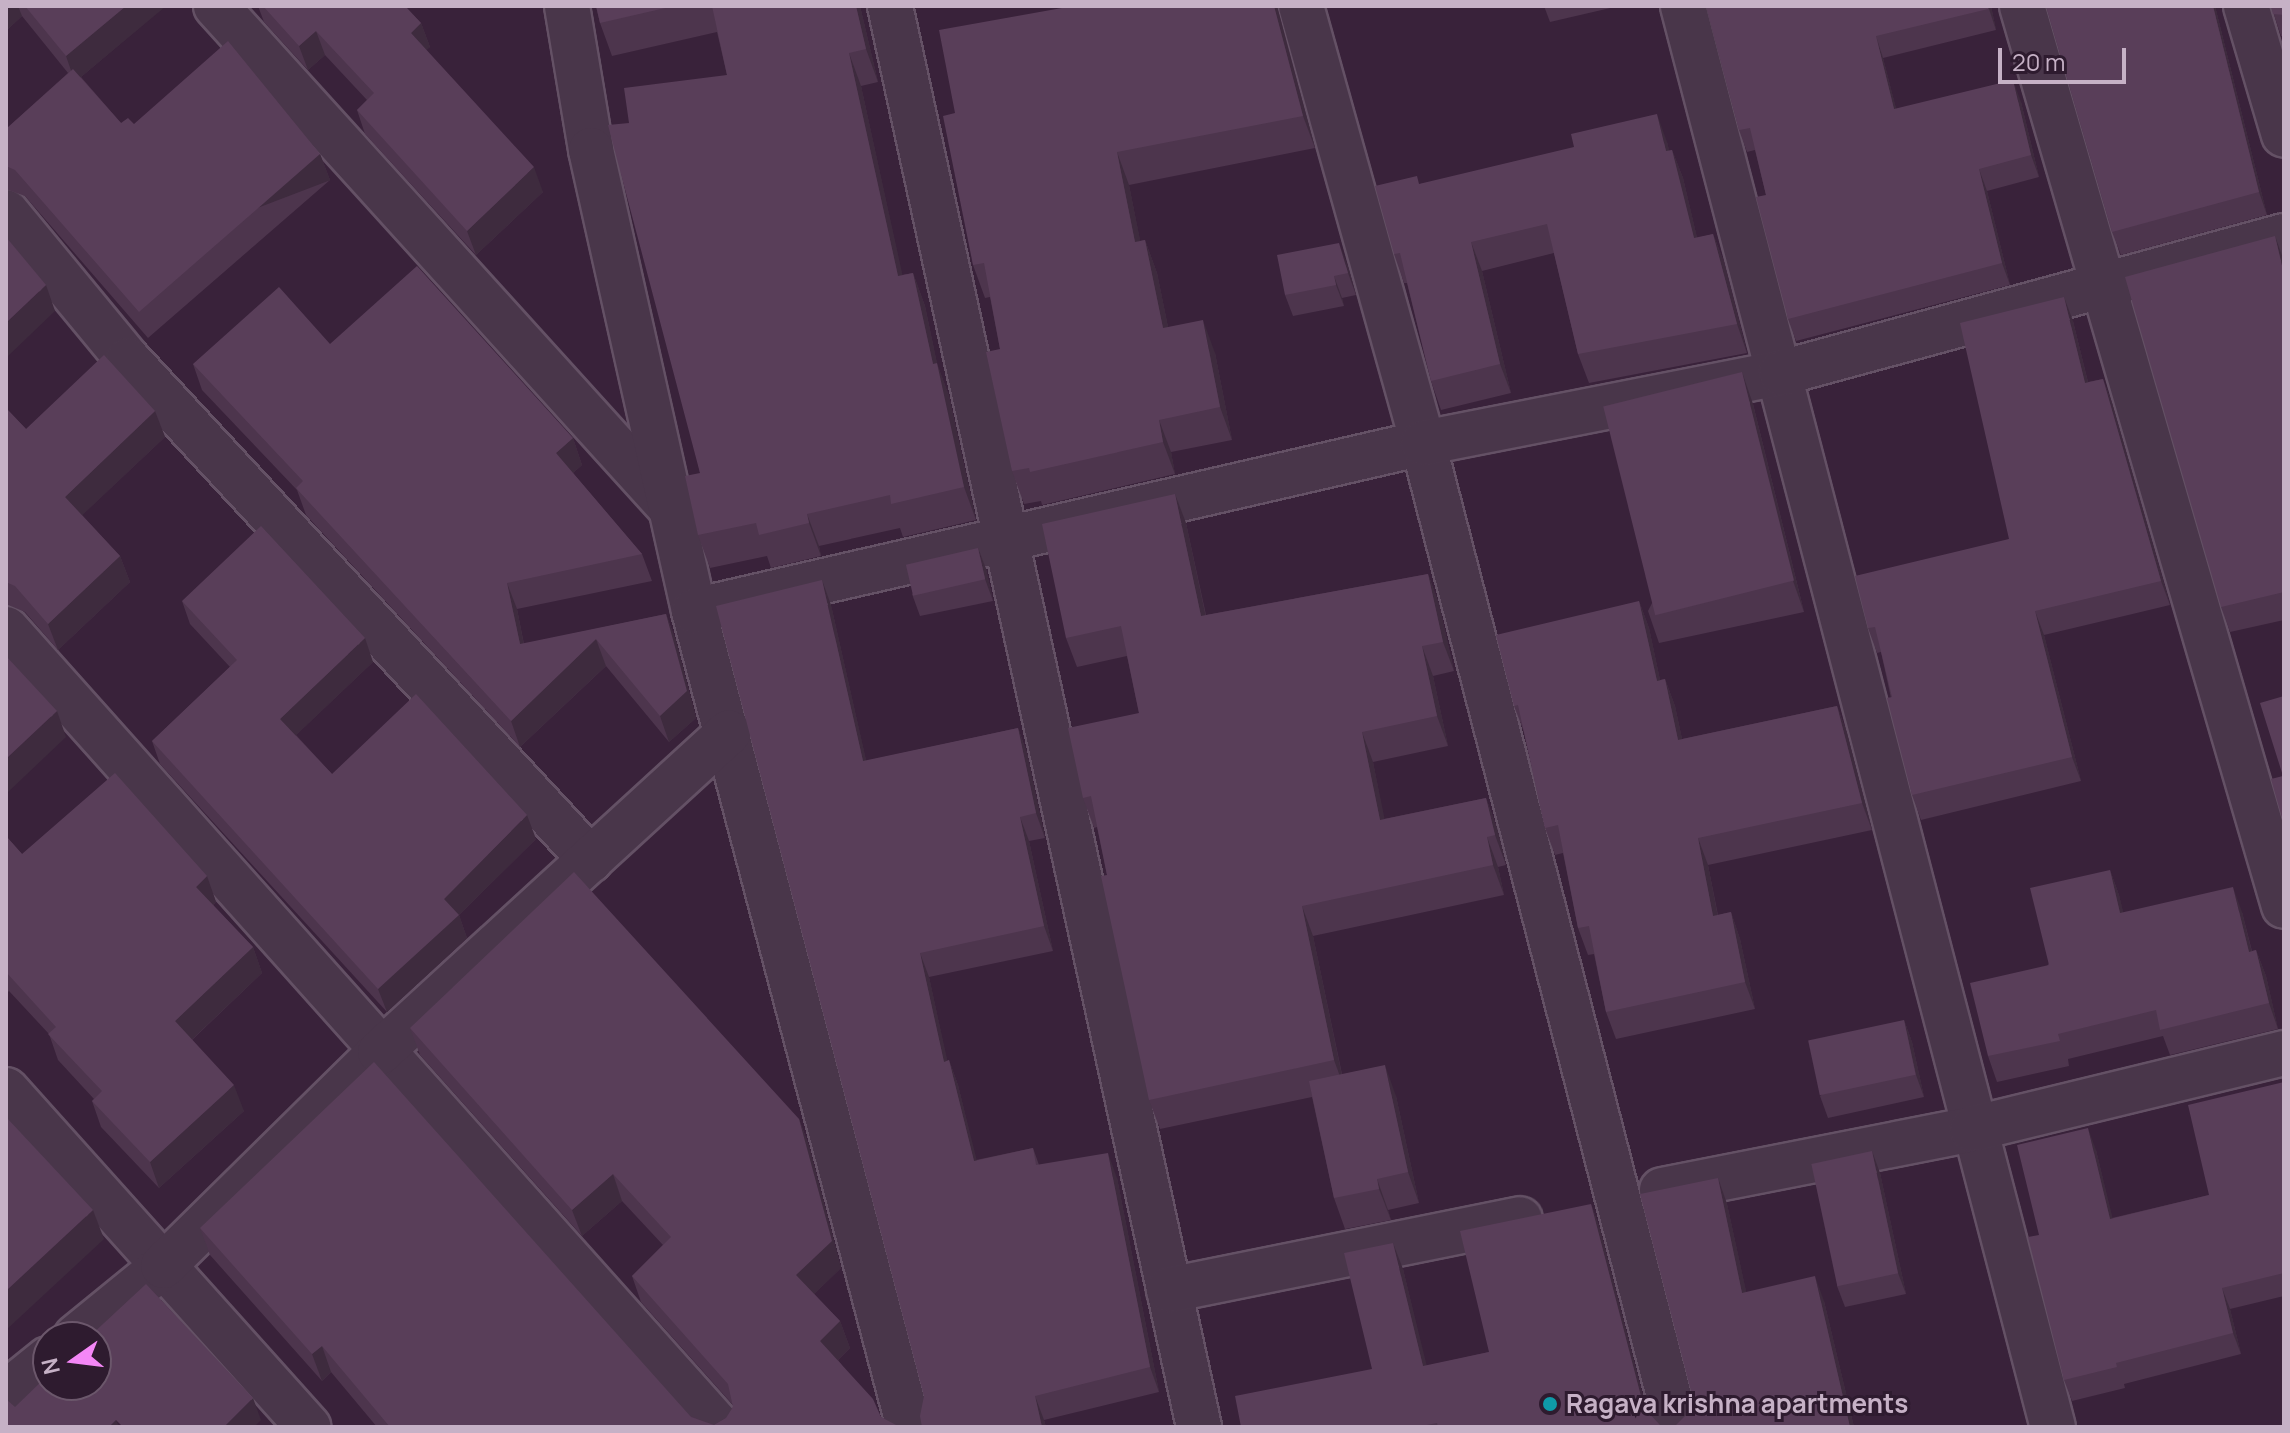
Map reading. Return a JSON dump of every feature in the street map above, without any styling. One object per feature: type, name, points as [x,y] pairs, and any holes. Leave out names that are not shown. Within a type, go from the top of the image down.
[{"type":"street","points":[[216,6],[670,507]]},
{"type":"street","points":[[567,6],[591,150],[694,611],[729,732],[909,1427]]},
{"type":"street","points":[[890,6],[1199,1427]]},
{"type":"street","points":[[1301,6],[1423,443],[1622,1198],[1677,1427]]},
{"type":"street","points":[[1683,6],[1781,373],[1972,1129],[2053,1427]]},
{"type":"street","points":[[2022,6],[2099,285],[2284,906]]},
{"type":"street","points":[[2246,6],[2284,135]]},
{"type":"street","points":[[6,212],[128,360],[591,860]]},
{"type":"street","points":[[694,611],[1007,535],[1423,443],[1781,373],[2284,236]]},
{"type":"street","points":[[6,629],[380,1052],[719,1427]]},
{"type":"street","points":[[96,1321],[163,1266],[380,1052],[729,732]]},
{"type":"street","points":[[1169,1290],[1972,1129],[2284,1053]]},
{"type":"street","points":[[6,1090],[308,1427]]},
{"type":"street","points":[[6,1393],[32,1372]]},
{"type":"building","points":[[25,6],[126,6],[66,56]]},
{"type":"building","points":[[263,6],[405,6],[421,23],[411,33],[534,167],[467,231],[357,110],[374,93],[316,31],[299,46]]},
{"type":"building","points":[[596,6],[674,6],[600,23]]},
{"type":"building","points":[[712,6],[856,6],[866,49],[849,53],[898,276],[913,273],[933,364],[937,363],[964,487],[891,504],[890,495],[807,514],[809,523],[759,535],[756,523],[698,535],[685,476],[700,473],[608,125],[629,123],[624,88],[727,75]]},
{"type":"building","points":[[1073,6],[1274,6],[1303,116],[1117,152],[1135,242],[1145,240],[1163,328],[1203,320],[1220,407],[1159,420],[1163,442],[1030,472],[1029,468],[1012,471],[986,352],[1000,349],[984,263],[973,265],[943,116],[955,113],[939,30]]},
{"type":"building","points":[[1706,6],[1988,6],[1988,9],[1876,36],[1894,109],[2013,80],[2031,155],[1979,169],[2002,263],[1788,319],[1756,197],[1766,195],[1750,128],[1739,130]]},
{"type":"building","points":[[2046,6],[2213,6],[2259,192],[2112,232]]},
{"type":"building","points":[[2271,6],[2284,6],[2284,15],[2273,14]]},
{"type":"building","points":[[228,41],[320,154],[139,312],[15,170],[6,166],[6,129],[73,69],[121,123],[128,118],[134,124]]},
{"type":"building","points":[[1657,114],[1666,151],[1672,150],[1694,238],[1713,234],[1737,324],[1578,354],[1547,224],[1471,242],[1500,364],[1431,381],[1400,253],[1394,254],[1375,186],[1417,176],[1419,184],[1574,147],[1571,134]]},
{"type":"building","points":[[2275,236],[2284,274],[2284,592],[2221,607],[2125,277]]},
{"type":"building","points":[[6,237],[46,285],[6,323]]},
{"type":"building","points":[[1339,243],[1348,273],[1334,276],[1336,285],[1285,295],[1277,255]]},
{"type":"building","points":[[417,266],[573,438],[556,453],[642,554],[507,583],[520,644],[666,614],[687,691],[660,716],[596,639],[511,721],[296,488],[303,481],[193,364],[279,287],[330,344]]},
{"type":"building","points":[[2064,297],[2085,383],[2103,379],[2161,581],[2035,611],[2072,757],[1912,795],[1887,698],[1892,697],[1875,627],[1868,628],[1855,576],[2009,539],[1960,323]]},
{"type":"building","points":[[104,355],[155,411],[65,497],[120,556],[48,624],[15,586],[6,582],[6,408],[26,429]]},
{"type":"building","points":[[1742,372],[1794,581],[1655,615],[1603,407]]},
{"type":"building","points":[[1175,494],[1201,616],[1428,574],[1443,642],[1422,646],[1437,716],[1362,732],[1380,820],[1486,798],[1495,835],[1487,837],[1493,865],[1302,906],[1334,1060],[1149,1100],[1101,876],[1107,875],[1091,796],[1083,798],[1068,728],[1139,713],[1121,626],[1066,638],[1042,524]]},
{"type":"building","points":[[261,526],[365,638],[280,719],[332,774],[416,694],[527,815],[444,899],[459,915],[378,989],[152,741],[237,660],[182,601]]},
{"type":"building","points":[[978,548],[985,579],[913,596],[906,565]]},
{"type":"building","points":[[822,580],[863,761],[1018,728],[1036,813],[1020,817],[1044,926],[920,953],[944,1062],[949,1060],[974,1161],[1033,1148],[1036,1165],[1108,1153],[1150,1367],[1035,1396],[1042,1427],[922,1427],[920,1416],[924,1396],[716,606]]},
{"type":"building","points":[[1639,601],[1657,681],[1665,679],[1678,740],[1837,706],[1862,803],[1698,838],[1713,916],[1731,912],[1745,982],[1606,1012],[1589,926],[1578,928],[1558,825],[1545,828],[1518,705],[1514,706],[1496,635]]},
{"type":"building","points":[[6,656],[57,711],[6,759]]},
{"type":"building","points":[[2284,696],[2284,825],[2271,779],[2283,776],[2260,703]]},
{"type":"building","points":[[115,773],[207,876],[196,887],[253,947],[175,1021],[234,1085],[150,1162],[92,1101],[102,1091],[48,1034],[56,1027],[6,972],[6,836],[22,854]]},
{"type":"building","points":[[2110,870],[2120,913],[2233,887],[2249,952],[2256,950],[2269,1003],[2160,1030],[2156,1010],[2058,1034],[2060,1041],[1988,1056],[1970,983],[2049,965],[2030,888]]},
{"type":"building","points":[[574,872],[799,1119],[832,1241],[796,1275],[840,1321],[820,1341],[873,1399],[881,1417],[898,1427],[390,1427],[322,1346],[312,1354],[200,1228],[374,1062],[691,1417],[714,1425],[726,1418],[733,1407],[728,1384],[632,1276],[671,1237],[613,1174],[572,1210],[410,1028]]},
{"type":"building","points":[[1904,1020],[1916,1075],[1820,1095],[1808,1040]]},
{"type":"building","points":[[1385,1065],[1408,1172],[1377,1179],[1379,1189],[1334,1198],[1309,1081]]},
{"type":"building","points":[[2284,1082],[2284,1273],[2222,1288],[2233,1333],[2116,1363],[2117,1367],[2064,1380],[2028,1237],[2039,1235],[2017,1145],[2088,1128],[2110,1219],[2209,1195],[2188,1105]]},
{"type":"building","points":[[6,1117],[93,1210],[6,1291]]},
{"type":"building","points":[[1872,1151],[1898,1273],[1837,1286],[1811,1164]]},
{"type":"building","points":[[1718,1178],[1742,1293],[1815,1276],[1850,1427],[1438,1427],[1437,1423],[1417,1427],[1241,1427],[1235,1396],[1372,1369],[1344,1253],[1393,1243],[1423,1366],[1489,1352],[1460,1231],[1591,1204],[1644,1408],[1660,1425],[1675,1426],[1692,1409],[1692,1395],[1640,1194]]},
{"type":"building","points":[[146,1284],[253,1398],[224,1427],[123,1427],[116,1420],[109,1427],[6,1427],[6,1399],[15,1407],[32,1391],[32,1401],[112,1401],[112,1321],[106,1321]]},
{"type":"place","name":"Ragava krishna apartments","points":[[1550,1404]]}]
